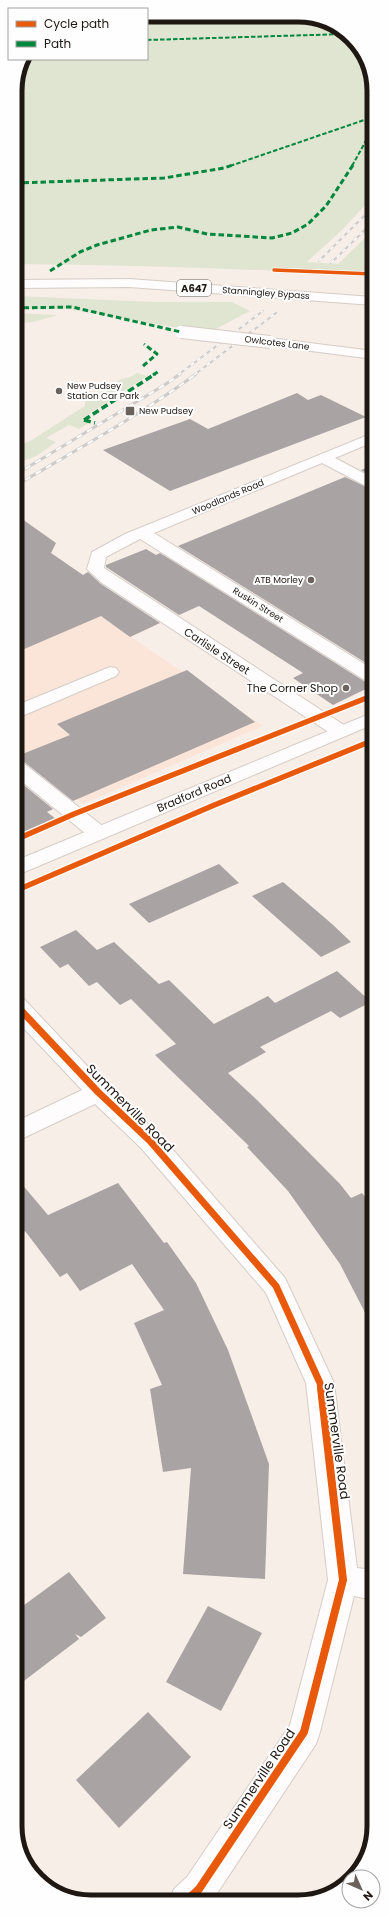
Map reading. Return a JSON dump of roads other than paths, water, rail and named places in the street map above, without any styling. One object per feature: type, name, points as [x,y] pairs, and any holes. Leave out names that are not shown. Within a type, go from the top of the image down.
[{"type":"main road","name":"Stanningley Bypass","points":[[36,271],[126,272],[249,279]]},
{"type":"main road","name":"Stanningley Bypass","points":[[264,280],[326,284]]},
{"type":"main road","name":"Stanningley Bypass","points":[[22,284],[129,283],[367,301]]},
{"type":"main road","points":[[353,286],[367,286]]},
{"type":"main road","name":"Owlcotes Lane","points":[[181,332],[367,354]]},
{"type":"main road","name":"Woodlands Road","points":[[95,569],[98,555],[142,533],[367,440]]},
{"type":"main road","points":[[323,458],[367,480]]},
{"type":"main road","name":"Ruskin Street","points":[[142,533],[367,674]]},
{"type":"main road","name":"Carlisle Street","points":[[95,569],[340,731]]},
{"type":"main road","points":[[22,710],[110,672]]},
{"type":"main road","name":"Bradford Road","points":[[22,866],[367,720]]},
{"type":"main road","points":[[22,772],[98,834]]},
{"type":"main road","name":"Summerville Road","points":[[22,1011],[98,1092],[150,1141],[276,1286],[320,1383],[343,1580],[304,1732],[199,1889],[192,1895]]},
{"type":"main road","points":[[22,1130],[98,1092]]},
{"type":"main road","points":[[343,1580],[367,1585]]},
{"type":"railway","points":[[319,261],[367,213]]},
{"type":"railway","points":[[331,263],[367,228]]},
{"type":"railway","points":[[178,375],[263,311]]},
{"type":"railway","points":[[194,375],[276,313]]},
{"type":"railway","points":[[22,471],[166,384],[180,374]]},
{"type":"railway","points":[[22,482],[130,418],[196,374]]},
{"type":"place","name":"New Pudsey Station Car Park","points":[[59,391]]},
{"type":"place","name":"New Pudsey","points":[[130,411]]},
{"type":"place","name":"ATB Morley","points":[[311,580]]},
{"type":"place","name":"The Corner Shop","points":[[346,688]]}]
